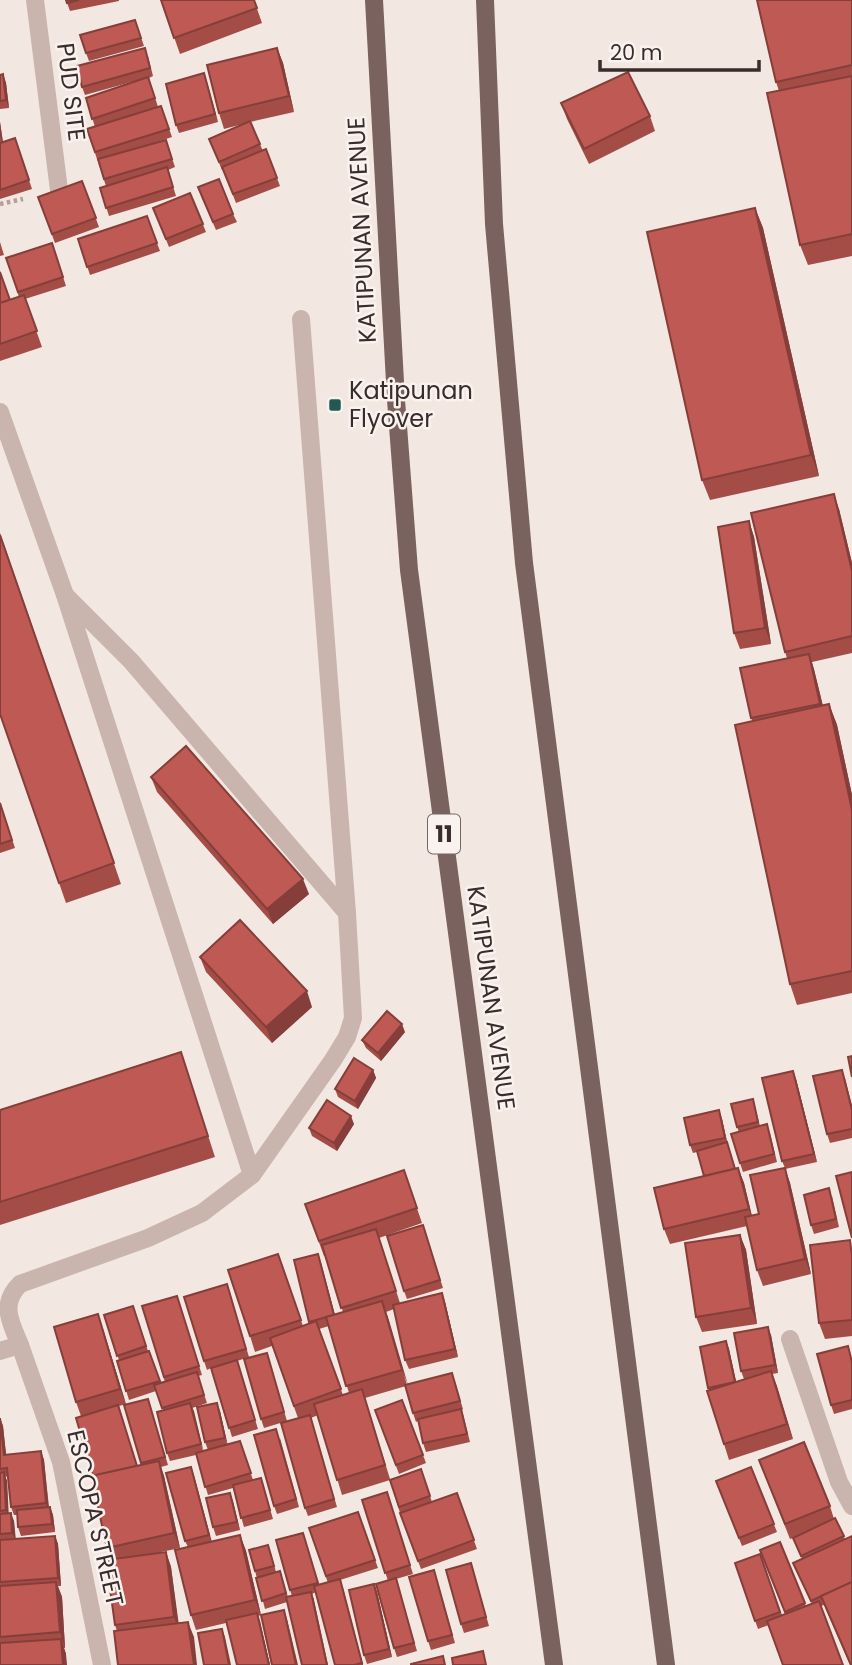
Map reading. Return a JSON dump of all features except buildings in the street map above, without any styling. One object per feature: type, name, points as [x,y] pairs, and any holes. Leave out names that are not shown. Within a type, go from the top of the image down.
[{"type":"main road","name":"KATIPUNAN AVENUE","points":[[374,0],[408,570],[554,1665]]},
{"type":"main road","points":[[485,0],[494,224],[524,563],[666,1665]]},
{"type":"street","name":"PUD SITE","points":[[35,0],[58,190]]},
{"type":"street","points":[[252,1175],[348,1037],[353,1018],[348,913],[301,319]]},
{"type":"street","points":[[0,412],[65,595],[252,1175]]},
{"type":"street","points":[[65,595],[131,661],[348,913]]},
{"type":"street","name":"ESCOPA STREET","points":[[102,1665],[61,1462],[6,1309],[9,1294],[20,1284],[148,1238],[202,1213],[252,1175]]},
{"type":"street","points":[[790,1339],[839,1482],[852,1506]]},
{"type":"street","points":[[0,1351],[20,1345]]},
{"type":"place","name":"Katipunan Flyover","points":[[335,405]]}]
